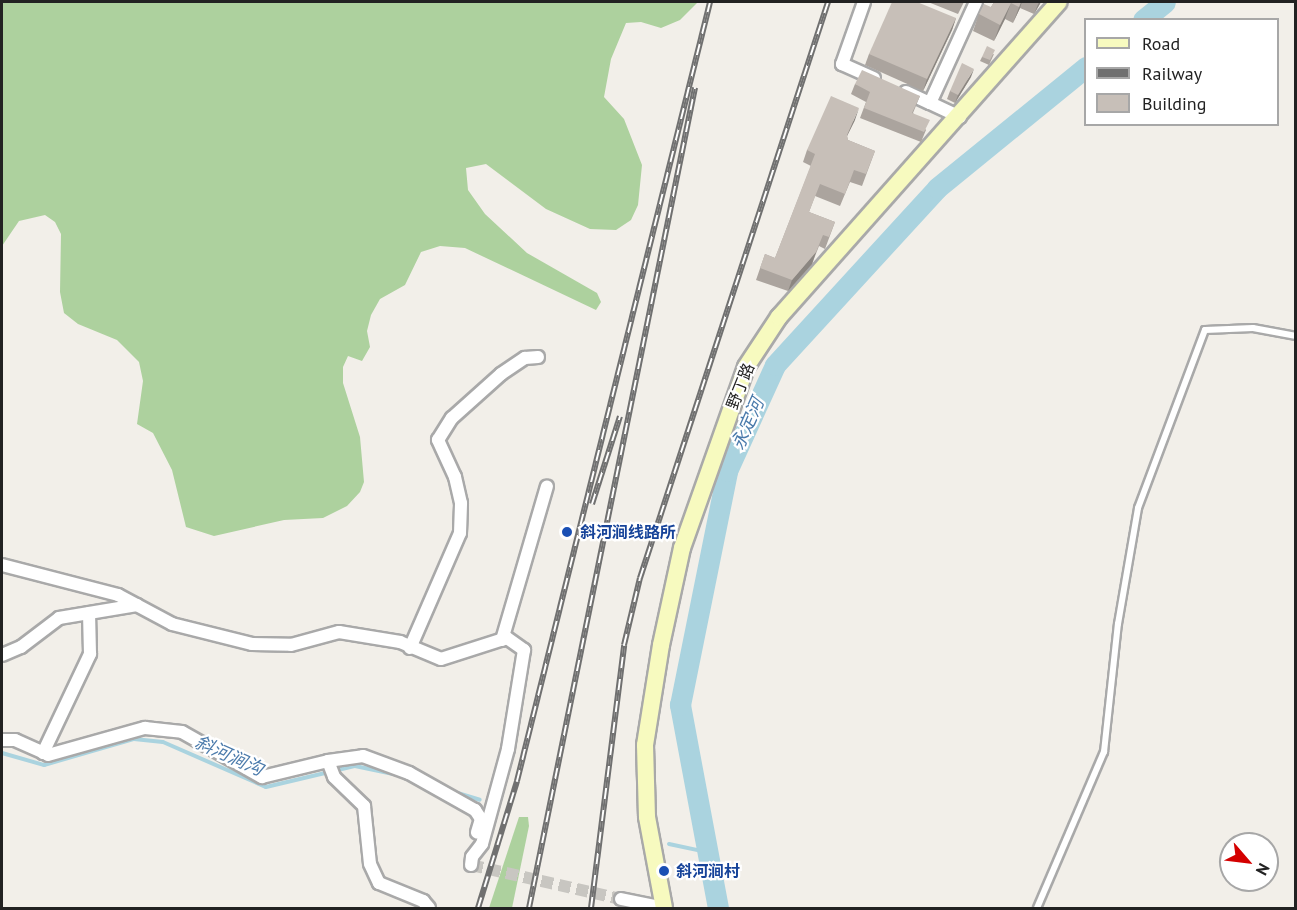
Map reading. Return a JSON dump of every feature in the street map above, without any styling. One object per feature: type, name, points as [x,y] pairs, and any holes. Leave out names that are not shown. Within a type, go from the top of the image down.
[{"type":"main road","name":"野丁路","points":[[664,908],[647,817],[645,745],[661,645],[682,548],[746,367],[779,317],[960,117],[1059,2]]},
{"type":"street","points":[[864,2],[842,64],[960,117]]},
{"type":"street","points":[[930,103],[959,24],[976,2]]},
{"type":"street","points":[[410,648],[460,533],[460,503],[455,477],[438,440],[452,418],[501,374],[525,358],[538,357]]},
{"type":"street","points":[[502,640],[547,486]]},
{"type":"street","points":[[2,565],[118,595],[172,624],[252,644],[291,645],[339,632],[400,642],[441,659],[507,638],[524,650],[508,749],[482,844],[471,861],[481,819],[475,810],[418,777],[363,756],[331,768],[262,777],[182,732],[146,728],[48,755],[15,740],[2,740]]},
{"type":"street","points":[[2,655],[21,647],[59,618],[137,605]]},
{"type":"street","points":[[43,753],[90,654],[89,613]]},
{"type":"street","points":[[331,768],[364,806],[370,864],[379,883],[423,901],[429,909]]},
{"type":"street","points":[[621,899],[664,908]]},
{"type":"lane","points":[[1037,909],[1104,752],[1118,624],[1138,508],[1205,330],[1253,328],[1296,336]]},
{"type":"green space","points":[[2,2],[698,2],[680,20],[661,28],[641,22],[626,23],[611,59],[604,97],[624,119],[642,165],[638,205],[631,220],[616,230],[590,229],[546,209],[486,164],[466,168],[468,190],[485,214],[527,253],[597,293],[601,302],[596,310],[465,248],[440,246],[421,252],[405,285],[380,299],[371,315],[367,331],[370,347],[362,361],[348,356],[343,367],[343,383],[360,437],[364,482],[360,492],[347,506],[323,518],[284,520],[214,536],[186,527],[172,470],[153,433],[137,424],[143,381],[139,362],[117,340],[78,324],[64,313],[60,292],[61,234],[55,222],[45,215],[19,221],[2,246]]},
{"type":"green space","points":[[519,817],[528,817],[529,826],[512,908],[489,908]]},
{"type":"building","points":[[892,2],[917,2],[956,18],[927,79],[869,54]]},
{"type":"building","points":[[994,2],[1021,2],[1019,7],[1011,3],[1000,25],[979,14],[984,4],[991,7]]},
{"type":"building","points":[[987,46],[995,50],[990,60],[982,57]]},
{"type":"building","points":[[962,63],[974,69],[958,95],[950,91]]},
{"type":"building","points":[[862,70],[920,96],[912,113],[930,120],[924,132],[864,108],[870,92],[855,84]]},
{"type":"building","points":[[831,96],[859,108],[847,135],[848,140],[875,151],[866,174],[854,170],[845,194],[820,184],[809,212],[835,222],[829,237],[823,235],[816,252],[792,280],[760,268],[765,254],[775,258],[815,154],[807,150]]},
{"type":"waterway","name":"永定河","points":[[1145,18],[1165,2]]},
{"type":"waterway","name":"永定河","points":[[718,908],[680,705],[727,471],[775,365],[937,188],[1084,69]]},
{"type":"waterway","name":"斜河涧沟","points":[[2,753],[44,765],[134,739],[163,742],[266,787],[355,766],[398,775]]},
{"type":"waterway","name":"斜河涧沟","points":[[451,791],[480,800]]},
{"type":"waterway","name":"斜河涧沟","points":[[669,844],[707,852]]},
{"type":"tunnel","points":[[471,865],[621,899]]},
{"type":"railway","points":[[478,908],[517,781],[710,2]]},
{"type":"railway","points":[[591,908],[624,645],[640,578],[828,2]]},
{"type":"railway","points":[[529,908],[695,88]]},
{"type":"railway","points":[[592,504],[620,416]]},
{"type":"place","name":"斜河涧线路所","points":[[567,532]]},
{"type":"place","name":"斜河涧村","points":[[664,871]]}]
